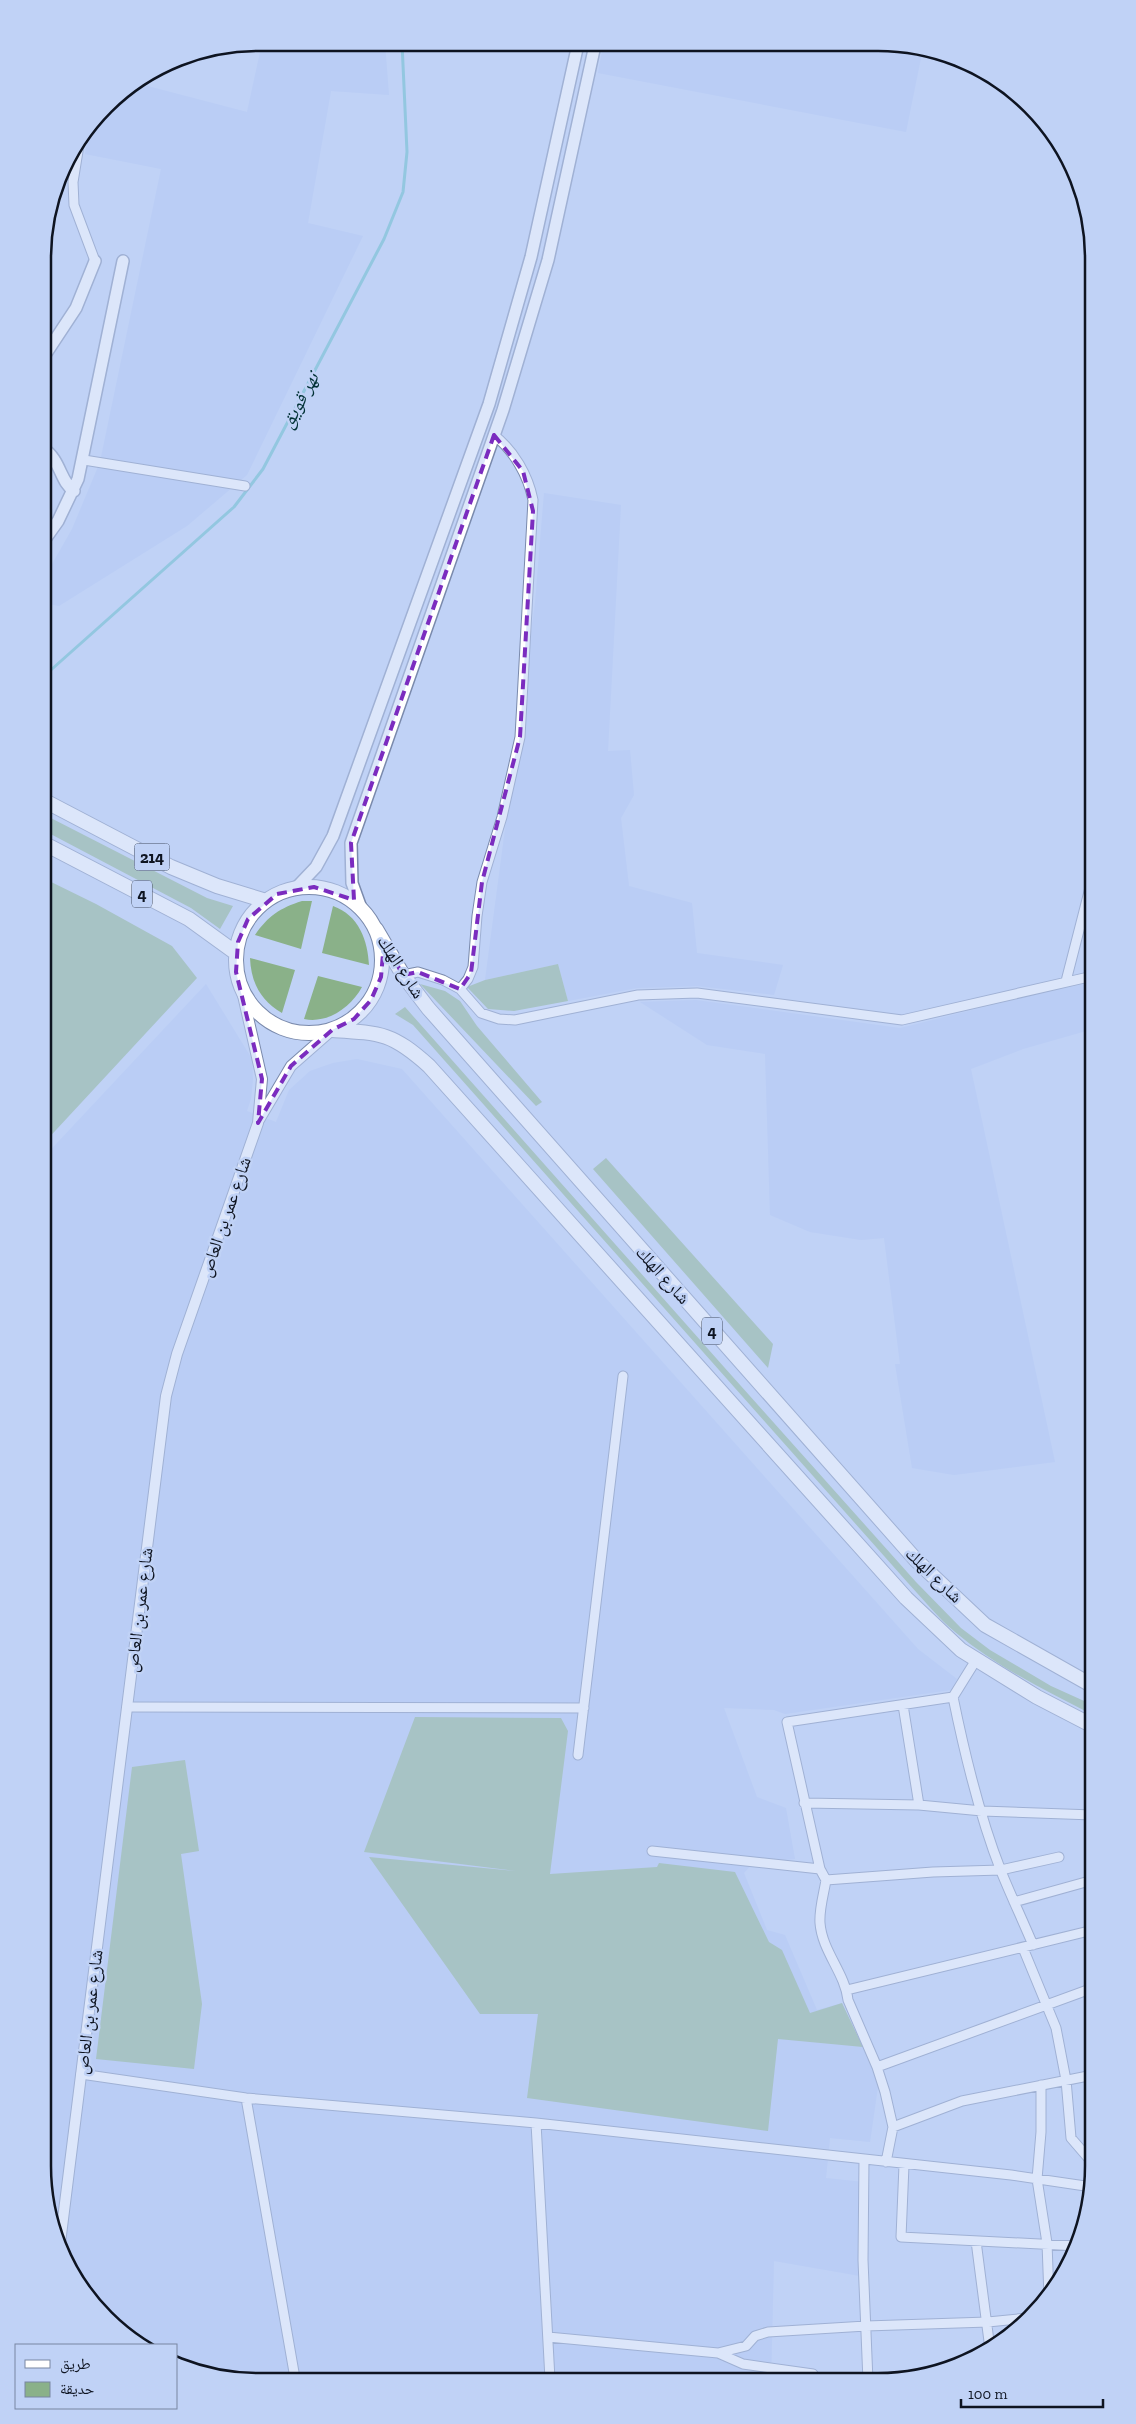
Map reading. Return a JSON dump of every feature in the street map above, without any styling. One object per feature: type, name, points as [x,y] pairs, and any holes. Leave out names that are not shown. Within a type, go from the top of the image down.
[{"type":"highway","name":"214","points":[[51,804],[171,867],[217,886],[266,901]]},
{"type":"highway","name":"4","points":[[51,847],[189,919],[236,953]]},
{"type":"highway","points":[[314,887],[331,890],[347,897],[361,908],[376,929],[383,953],[381,978],[371,1000],[354,1018],[332,1030],[311,1034],[270,1023],[254,1009],[242,991],[236,972],[238,942],[248,919],[266,901],[277,894],[296,888],[314,887]]},
{"type":"highway","name":"شارع الهلك","points":[[376,929],[403,975],[428,1008],[916,1560],[985,1625],[1085,1681]]},
{"type":"highway","name":"شارع الهلك","points":[[332,1030],[387,1036],[405,1045],[429,1066],[906,1598],[961,1650],[1037,1697],[1085,1722]]},
{"type":"main road","points":[[296,888],[316,867],[332,836],[489,404],[531,257],[576,51]]},
{"type":"main road","points":[[361,908],[352,883],[351,843],[494,435],[548,260],[595,51]]},
{"type":"main road","points":[[51,346],[76,308],[96,261]]},
{"type":"main road","points":[[51,529],[74,491],[84,460],[123,261]]},
{"type":"main road","points":[[51,455],[67,483],[74,491]]},
{"type":"street","points":[[77,160],[73,182],[74,205],[96,261]]},
{"type":"street","points":[[460,989],[468,979],[473,966],[476,916],[482,882],[504,808],[517,751],[522,715],[533,500],[523,471],[507,446],[494,435]]},
{"type":"street","points":[[84,460],[245,486]]},
{"type":"street","points":[[1066,981],[1085,907]]},
{"type":"street","points":[[403,975],[418,972],[443,980],[460,989],[481,1014],[499,1020],[515,1020],[638,995],[697,993],[902,1020],[1085,977]]},
{"type":"street","name":"شارع عمر بن العاص","points":[[62,2231],[166,1396],[177,1354],[258,1123],[262,1079],[242,991]]},
{"type":"street","points":[[258,1123],[291,1066],[332,1030]]},
{"type":"street","points":[[578,1755],[623,1376]]},
{"type":"street","points":[[976,1660],[953,1697],[963,1746],[1001,1870],[1033,1945]]},
{"type":"street","points":[[886,2162],[893,2127],[877,2067],[848,2000],[847,1990],[825,1945],[820,1922],[826,1880],[820,1869],[787,1722],[953,1697]]},
{"type":"street","points":[[903,1705],[919,1805]]},
{"type":"street","points":[[127,1707],[584,1708]]},
{"type":"street","points":[[804,1803],[919,1805],[982,1811],[1085,1816]]},
{"type":"street","points":[[652,1851],[820,1869]]},
{"type":"street","points":[[826,1880],[933,1872],[1001,1870],[1059,1857]]},
{"type":"street","points":[[1014,1902],[1085,1882]]},
{"type":"street","points":[[847,1990],[1085,1932]]},
{"type":"street","points":[[1023,1948],[1056,2028],[1066,2080],[1071,2138],[1085,2154]]},
{"type":"street","points":[[877,2067],[1085,1991]]},
{"type":"street","points":[[81,2074],[246,2098],[536,2123],[864,2159],[1084,2186]]},
{"type":"street","points":[[893,2127],[962,2101],[1085,2076]]},
{"type":"street","points":[[1041,2085],[1041,2132],[1037,2179],[1047,2243],[1048,2283]]},
{"type":"street","points":[[246,2098],[294,2373]]},
{"type":"street","points":[[536,2123],[550,2373]]},
{"type":"street","points":[[864,2159],[863,2260],[868,2373]]},
{"type":"street","points":[[904,2165],[901,2237],[1069,2245]]},
{"type":"street","points":[[976,2240],[989,2340]]},
{"type":"street","points":[[718,2353],[746,2346],[755,2336],[768,2332],[1016,2319]]},
{"type":"street","points":[[548,2337],[718,2353],[743,2364],[806,2373]]},
{"type":"highlighted area","points":[[494,435],[523,471],[533,511],[520,737],[482,882],[471,973],[460,989],[418,972],[403,975],[384,942],[381,977],[371,1000],[354,1019],[332,1030],[291,1066],[258,1123],[262,1079],[236,972],[238,942],[248,919],[277,894],[314,887],[354,900],[351,843]]},
{"type":"shaded area","points":[[260,51],[386,51],[389,95],[331,91],[308,223],[363,236],[247,475],[187,526],[59,606],[51,604],[51,566],[72,529],[100,462],[161,169],[85,154],[87,141],[112,112],[144,85],[247,112]]},
{"type":"shaded area","points":[[602,51],[878,51],[921,56],[906,132],[598,73]]},
{"type":"shaded area","points":[[544,493],[621,505],[608,751],[630,750],[634,795],[621,818],[629,886],[692,903],[697,953],[783,965],[774,995],[697,986],[637,988],[568,1001],[558,964],[485,980],[535,603]]},
{"type":"shaded area","points":[[206,984],[252,1059],[253,1079],[251,1099],[247,1111],[276,1122],[289,1090],[310,1071],[333,1063],[357,1059],[402,1069],[918,1649],[957,1679],[951,1690],[785,1714],[774,1710],[724,1708],[757,1797],[786,1808],[795,1859],[753,1863],[744,1873],[767,1930],[785,1935],[817,2010],[842,2003],[879,2080],[870,2142],[830,2138],[826,2178],[864,2182],[860,2276],[774,2261],[771,2373],[258,2373],[231,2371],[204,2366],[178,2356],[178,2344],[153,2344],[143,2338],[112,2312],[86,2281],[67,2245],[58,2220],[51,2166],[51,1149]]},
{"type":"shaded area","points":[[1085,984],[1085,1031],[1023,1049],[971,1069],[1055,1462],[954,1475],[912,1468],[895,1364],[900,1364],[884,1238],[861,1240],[810,1232],[770,1215],[765,1054],[707,1045],[640,1002],[696,1000],[900,1028]]},
{"type":"green space","points":[[51,818],[207,898],[233,906],[220,929],[191,908],[51,834]]},
{"type":"green space","points":[[51,882],[96,904],[172,946],[197,978],[51,1135]]},
{"type":"green space","points":[[302,901],[312,901],[301,949],[255,935],[275,914]]},
{"type":"green space","points":[[333,906],[342,910],[356,922],[367,947],[369,965],[322,953]]},
{"type":"green space","points":[[250,958],[295,970],[282,1013],[274,1008],[258,990],[252,975]]},
{"type":"green space","points":[[558,964],[568,1001],[514,1011],[488,1009],[467,987],[485,980]]},
{"type":"green space","points":[[318,976],[362,987],[352,1001],[338,1012],[322,1019],[304,1019]]},
{"type":"green space","points":[[420,984],[445,991],[460,1001],[477,1026],[542,1102],[536,1106]]},
{"type":"green space","points":[[405,1007],[916,1582],[961,1628],[990,1650],[1051,1686],[1085,1701],[1085,1711],[1005,1667],[971,1645],[937,1615],[413,1025],[395,1014]]},
{"type":"green space","points":[[606,1158],[773,1344],[768,1368],[593,1169]]},
{"type":"green space","points":[[415,1717],[561,1718],[568,1731],[550,1874],[657,1867],[659,1863],[735,1872],[769,1942],[782,1950],[810,2013],[842,2003],[863,2047],[778,2039],[768,2131],[527,2098],[538,2014],[480,2014],[369,1857],[516,1871],[364,1852]]},
{"type":"green space","points":[[185,1760],[199,1851],[181,1854],[202,2004],[194,2069],[96,2059],[132,1767]]},
{"type":"waterway","name":"نهر قويق","points":[[51,670],[234,507],[263,469],[384,239],[403,192],[407,152],[402,51]]}]
